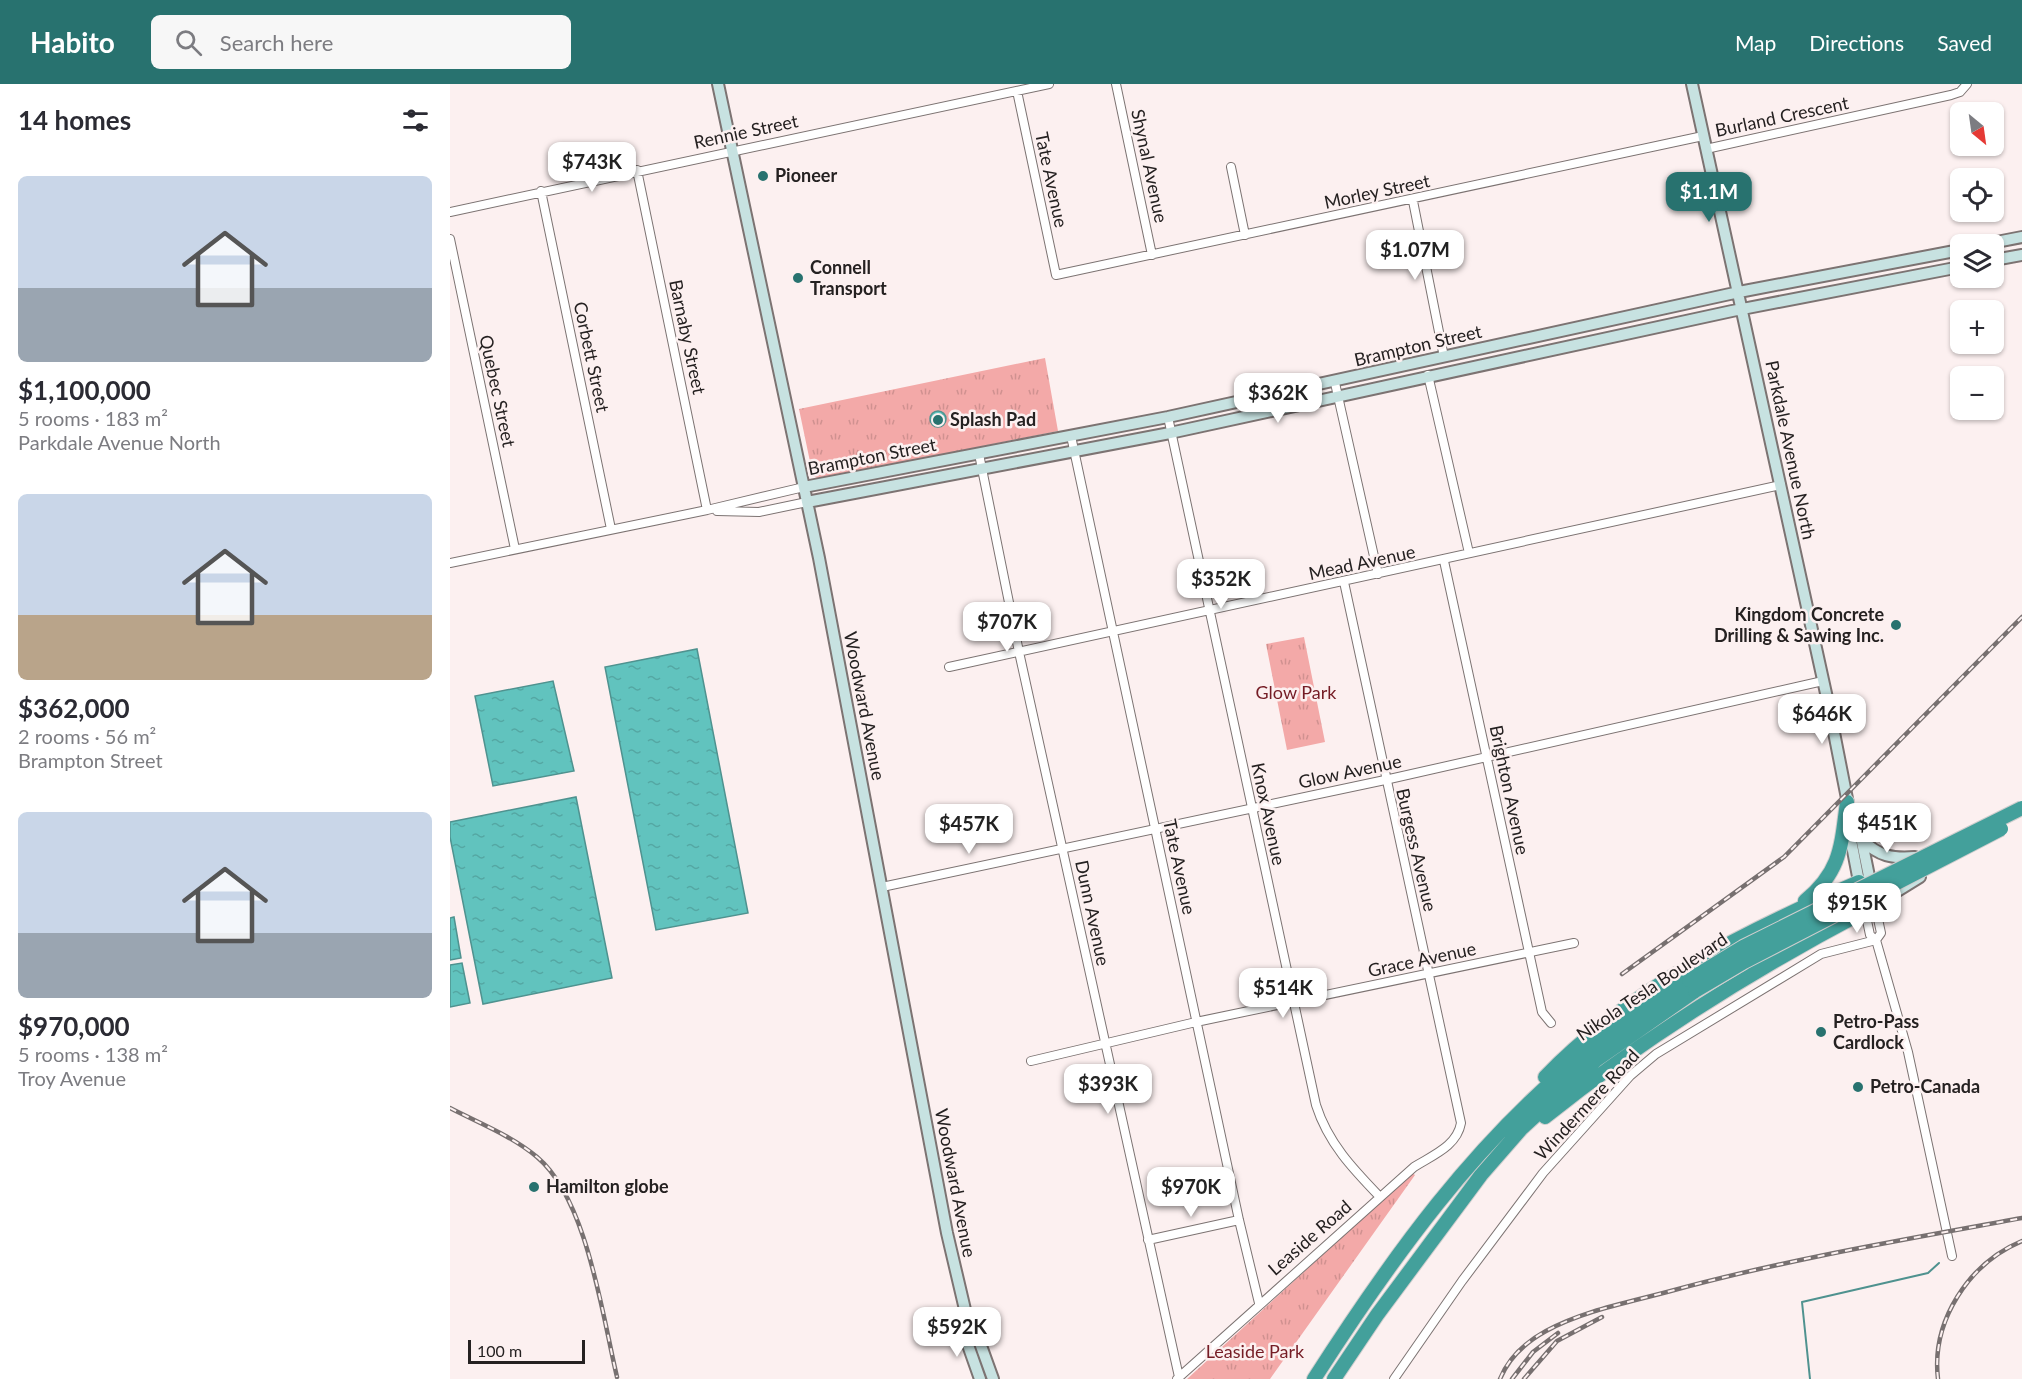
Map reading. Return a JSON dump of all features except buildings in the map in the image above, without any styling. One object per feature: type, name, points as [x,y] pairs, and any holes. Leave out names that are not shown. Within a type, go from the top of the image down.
[{"type":"highway","points":[[1469,1165],[1489,1135],[1564,1057],[1607,1021],[1687,967],[1784,916],[1823,886],[1832,873],[1847,802]]},
{"type":"highway","name":"Nikola Tesla Boulevard","points":[[1334,1379],[1377,1315],[1481,1175],[1522,1128],[1565,1086],[1743,947],[2022,810]]},
{"type":"highway","name":"Nikola Tesla Boulevard","points":[[1314,1379],[1374,1287],[1436,1204],[1469,1165],[1557,1077],[1588,1050],[1692,985],[1744,962],[2022,818]]},
{"type":"highway","points":[[1784,916],[1867,894]]},
{"type":"highway","points":[[1481,1175],[1528,1130],[1580,1089],[1739,982],[1813,938],[1867,894]]},
{"type":"highway","points":[[1342,1379],[1377,1315]]},
{"type":"main road","name":"Woodward Avenue","points":[[718,84],[807,502],[947,1233],[971,1335],[968,1346],[980,1379]]},
{"type":"main road","name":"Parkdale Avenue North","points":[[1692,84],[1823,681],[1852,824],[1850,835],[1867,894]]},
{"type":"main road","points":[[2004,241],[2022,238]]},
{"type":"main road","name":"Brampton Street","points":[[804,487],[1168,417],[1335,382],[1739,291],[1894,265],[1950,252]]},
{"type":"main road","points":[[2004,258],[2022,255]]},
{"type":"main road","points":[[1894,265],[1901,278]]},
{"type":"main road","name":"Brampton Street","points":[[807,502],[1170,433],[1428,375],[1743,309],[1950,269]]},
{"type":"main road","points":[[1867,894],[1960,853],[1981,834],[2022,810]]},
{"type":"main road","name":"Parkdale Avenue North","points":[[1852,824],[1860,832],[1862,840],[1867,894]]},
{"type":"main road","points":[[1867,894],[1915,858],[1953,841],[1981,834]]},
{"type":"main road","points":[[1862,840],[1872,850],[1888,858],[1915,858]]},
{"type":"main road","points":[[1867,894],[1953,841]]},
{"type":"main road","name":"Woodward Avenue","points":[[971,1335],[980,1343],[993,1379]]},
{"type":"street","name":"Rennie Street","points":[[450,212],[637,170],[1048,84]]},
{"type":"street","name":"Shynal Avenue","points":[[1116,84],[1152,255]]},
{"type":"street","name":"Burland Crescent","points":[[1706,148],[1951,95],[1960,92],[1967,84]]},
{"type":"street","name":"Tate Avenue","points":[[1017,91],[1056,275]]},
{"type":"street","name":"Morley Street","points":[[1056,275],[1413,201],[1703,136]]},
{"type":"street","points":[[1232,167],[1245,235]]},
{"type":"street","name":"Barnaby Street","points":[[637,170],[707,510]]},
{"type":"street","name":"Corbett Street","points":[[541,191],[611,529]]},
{"type":"street","points":[[1413,201],[1444,357]]},
{"type":"street","name":"Quebec Street","points":[[450,239],[515,549]]},
{"type":"street","points":[[1428,375],[1469,553]]},
{"type":"street","points":[[1335,382],[1378,574]]},
{"type":"street","name":"Knox Avenue","points":[[1168,417],[1294,1004],[1323,1126],[1337,1151],[1380,1197]]},
{"type":"street","name":"Tate Avenue","points":[[1071,436],[1072,450],[1111,632],[1239,1221],[1259,1303]]},
{"type":"street","name":"Dunn Avenue","points":[[979,454],[1019,652],[1178,1378]]},
{"type":"street","name":"Mead Avenue","points":[[949,667],[1444,561],[1469,553],[1781,485]]},
{"type":"street","name":"Brampton Street","points":[[450,563],[707,510],[804,487]]},
{"type":"street","name":"Brampton Street","points":[[707,510],[759,512],[807,502]]},
{"type":"street","name":"Brighton Avenue","points":[[1444,561],[1542,1012],[1551,1023]]},
{"type":"street","name":"Burgess Avenue","points":[[1344,582],[1461,1123]]},
{"type":"street","name":"Glow Avenue","points":[[882,887],[1155,827],[1385,780],[1823,681]]},
{"type":"street","name":"Parkdale Avenue North","points":[[1867,894],[1870,935],[1876,940],[1908,1052],[1952,1256]]},
{"type":"street","name":"Windermere Road","points":[[1394,1379],[1462,1281],[1543,1173],[1630,1076],[1656,1054],[1811,959],[1846,946],[1876,940]]},
{"type":"street","name":"Grace Avenue","points":[[1031,1061],[1196,1022],[1294,1004],[1574,943]]},
{"type":"street","name":"Leaside Road","points":[[1178,1378],[1259,1303],[1414,1167],[1451,1144],[1459,1135],[1461,1123]]},
{"type":"street","points":[[1148,1240],[1239,1221]]},
{"type":"green space","points":[[1045,358],[1058,431],[819,479],[813,476],[799,409]]},
{"type":"green space","name":"Glow Park","points":[[1304,637],[1325,742],[1287,750],[1266,644]]},
{"type":"green space","name":"Leaside Park","points":[[1412,1173],[1415,1175],[1270,1379],[1187,1379]]},
{"type":"water","name":"Splash Pad","points":[[935,411],[941,411],[946,419],[944,425],[935,427],[930,422],[930,416]]},
{"type":"water","points":[[697,649],[748,913],[656,930],[605,667]]},
{"type":"water","points":[[553,681],[574,771],[493,786],[475,696]]},
{"type":"water","points":[[576,797],[612,978],[483,1004],[450,837],[450,822]]},
{"type":"water","points":[[454,917],[461,958],[450,960],[450,918]]},
{"type":"water","points":[[462,963],[470,1003],[450,1007],[450,965]]},
{"type":"waterway","points":[[1810,1379],[1802,1302],[1928,1273],[1939,1263]]},
{"type":"railway","points":[[1622,974],[1784,857],[2022,617]]},
{"type":"railway","points":[[450,1108],[517,1143],[537,1157],[554,1176],[568,1200],[590,1259],[617,1377]]},
{"type":"railway","points":[[1500,1379],[1513,1357],[1532,1340],[1560,1324],[1590,1313],[1799,1260],[2022,1218]]},
{"type":"railway","points":[[1938,1379],[1937,1357],[1941,1336],[1958,1296],[1970,1279],[1986,1264],[2003,1251],[2022,1241]]},
{"type":"railway","points":[[1524,1379],[1557,1341],[1602,1317]]},
{"type":"railway","points":[[1512,1379],[1533,1352],[1558,1333]]},
{"type":"place","name":"Pioneer","points":[[763,176]]},
{"type":"place","name":"Connell Transport","points":[[798,278]]},
{"type":"place","name":"Splash Pad","points":[[938,420]]},
{"type":"place","name":"Kingdom Concrete Drilling & Sawing Inc.","points":[[1896,625]]},
{"type":"place","name":"Petro-Pass Cardlock","points":[[1821,1032]]},
{"type":"place","name":"Petro-Canada","points":[[1858,1087]]},
{"type":"place","name":"Hamilton globe","points":[[534,1187]]}]
